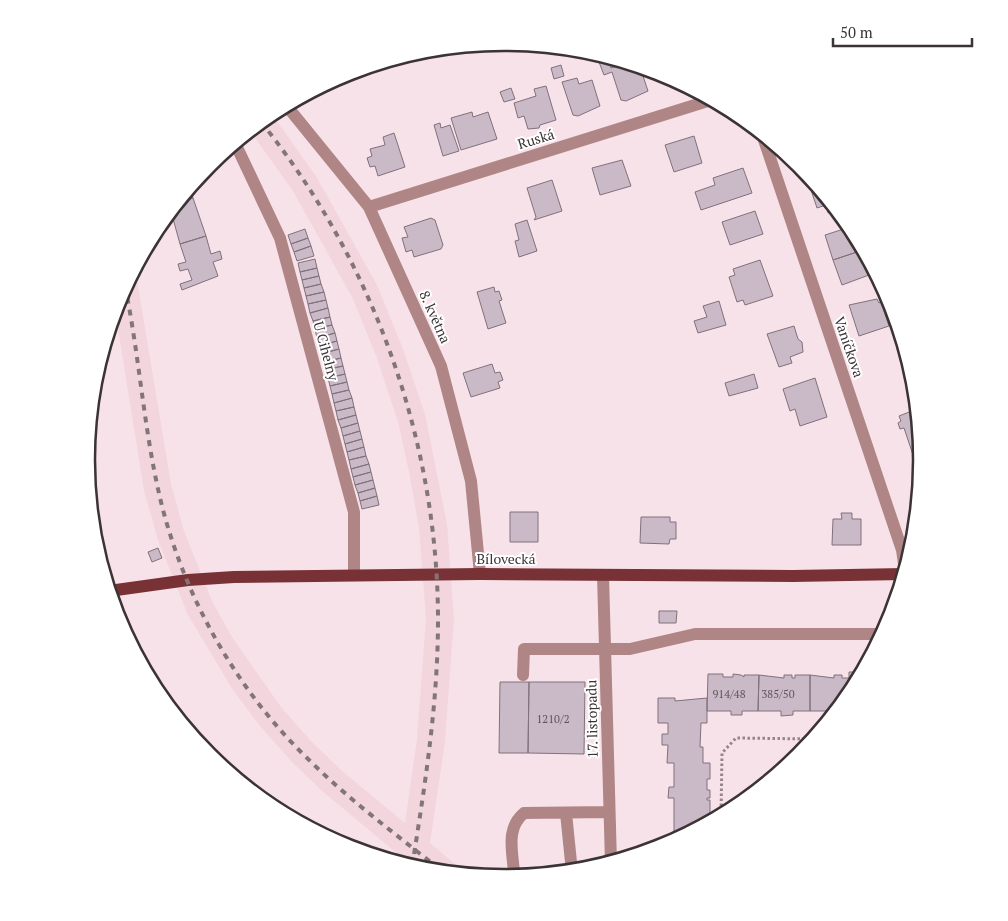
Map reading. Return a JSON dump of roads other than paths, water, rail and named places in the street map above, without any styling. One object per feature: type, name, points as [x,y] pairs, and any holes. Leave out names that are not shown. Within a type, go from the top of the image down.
[{"type":"main road","name":"Bílovecká","points":[[116,591],[225,578],[480,574],[785,576],[897,572]]},
{"type":"street","name":"Ruská","points":[[369,207],[703,103]]},
{"type":"street","name":"8. května","points":[[291,111],[369,207],[441,366],[471,481],[480,574]]},
{"type":"street","name":"Vaníčkova","points":[[766,147],[902,552]]},
{"type":"street","name":"U Cihelny","points":[[238,150],[280,238],[354,512],[354,575]]},
{"type":"street","name":"17. listopadu","points":[[603,575],[612,856]]},
{"type":"street","points":[[523,675],[524,649],[630,649],[695,634],[875,634]]},
{"type":"street","points":[[514,870],[512,830],[516,820],[524,813],[609,812]]},
{"type":"street","points":[[566,813],[571,864]]},
{"type":"railway","points":[[266,128],[301,176],[336,233],[366,293],[392,356],[412,421],[426,487],[435,553],[438,620],[436,682],[430,744],[413,860]]},
{"type":"railway","points":[[128,300],[151,452],[162,506],[172,541],[185,575],[217,642],[258,703],[307,758],[356,803],[432,863]]}]
